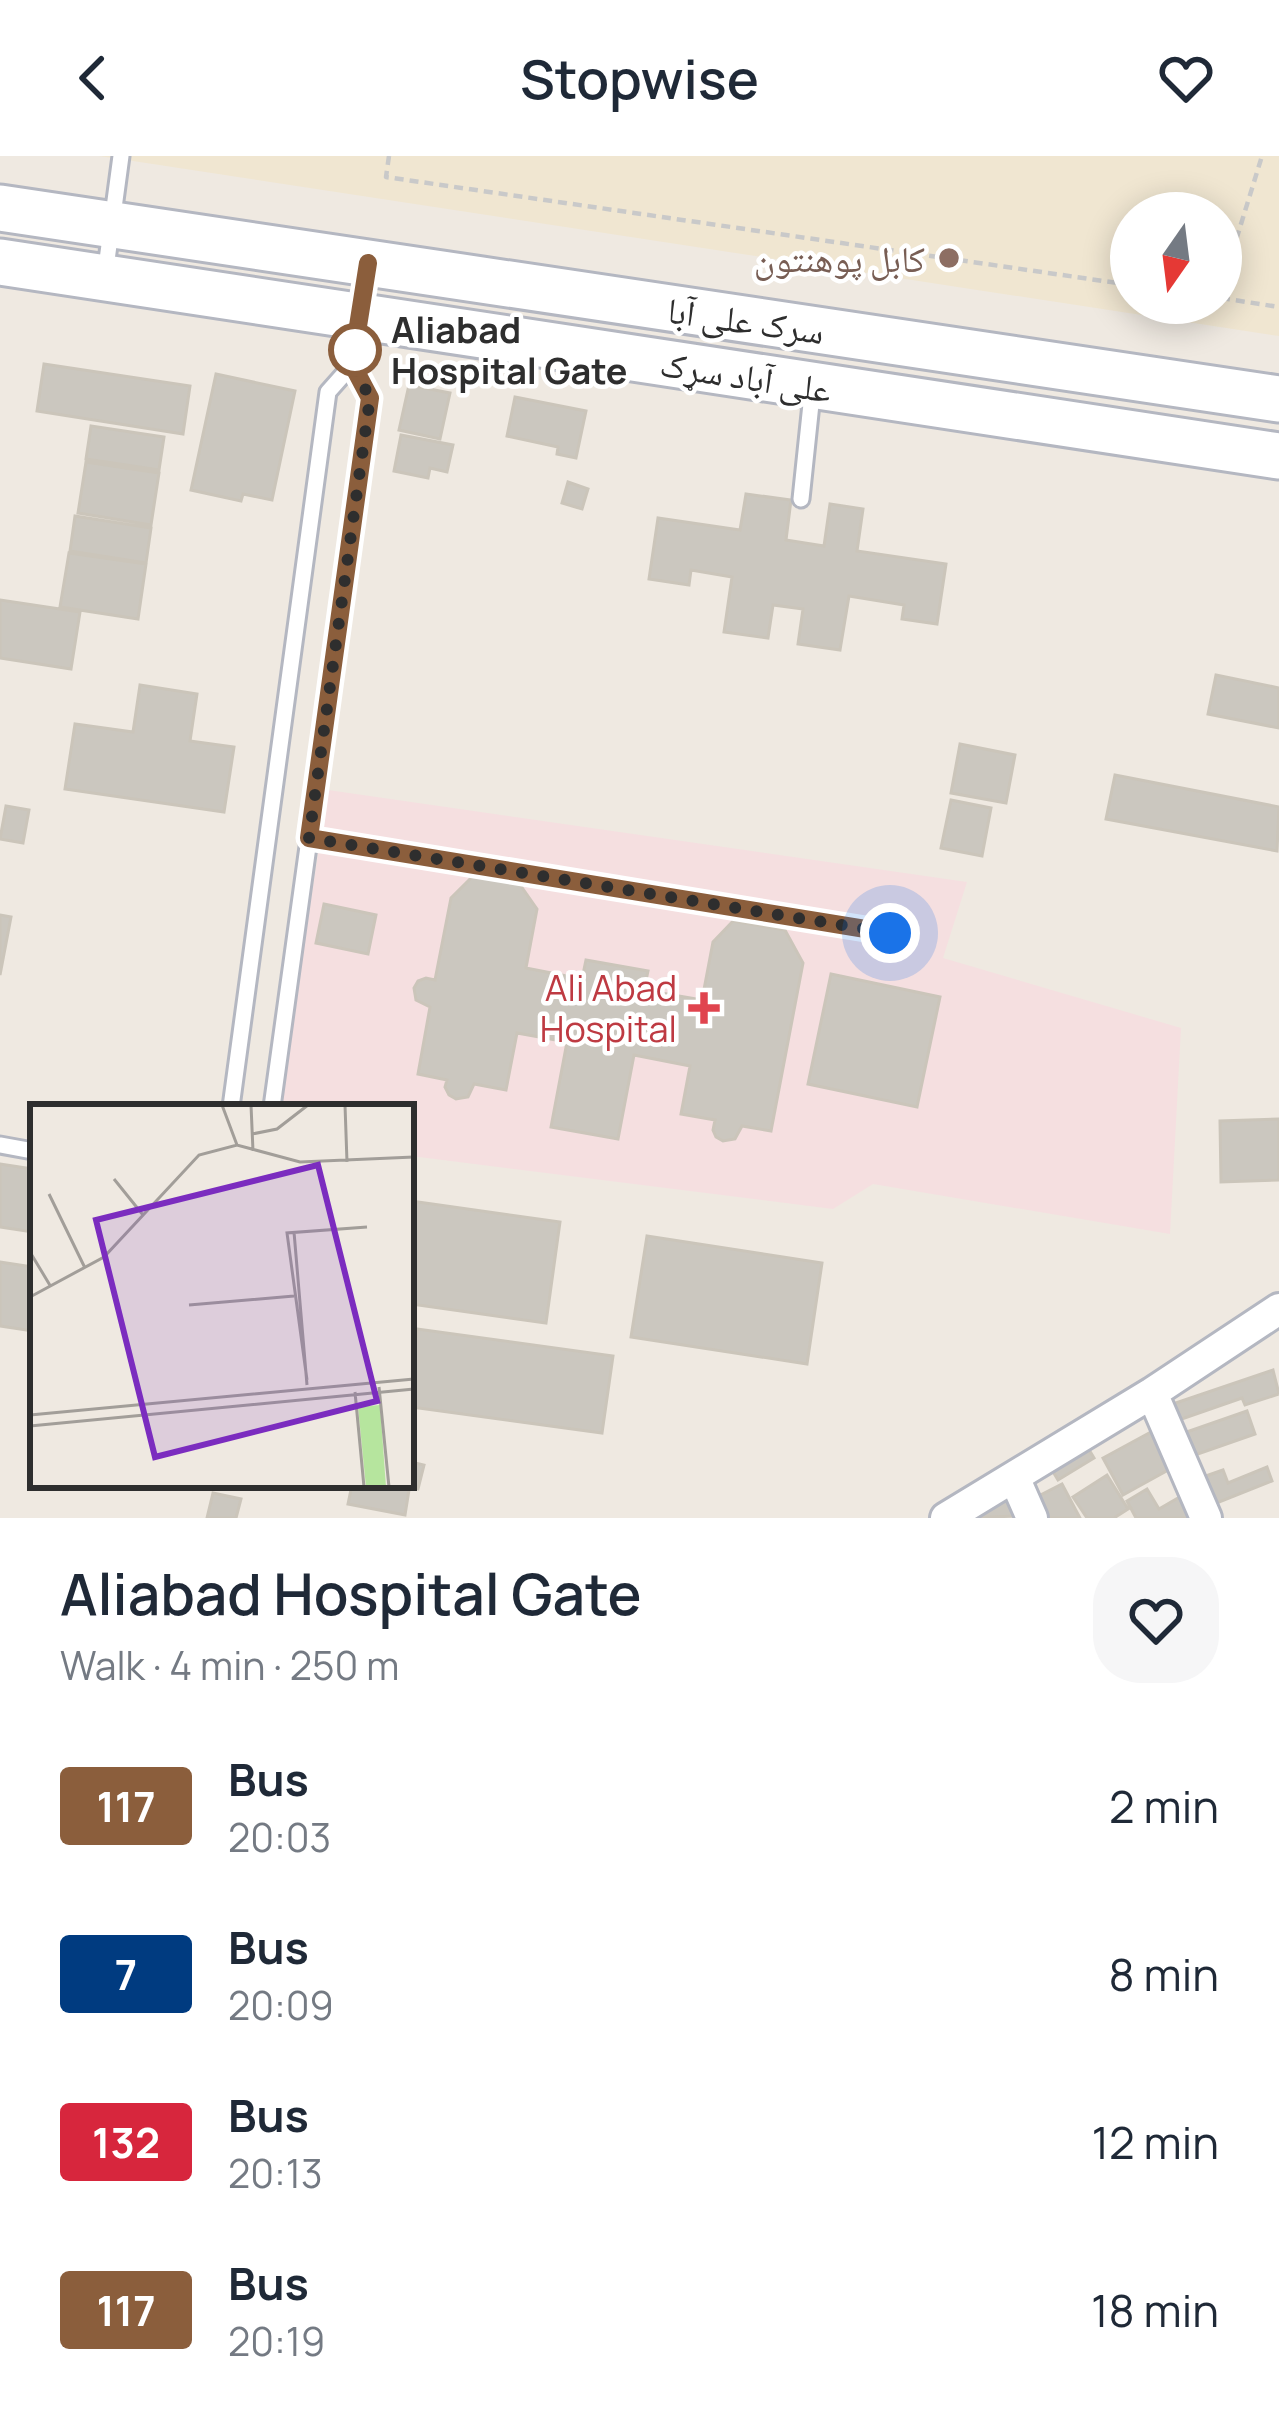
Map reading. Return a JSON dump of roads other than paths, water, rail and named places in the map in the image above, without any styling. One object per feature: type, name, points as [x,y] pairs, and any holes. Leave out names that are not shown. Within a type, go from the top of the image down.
[{"type":"street","name":"سرک علی آبا","points":[[0,208],[1279,399]]},
{"type":"street","name":"علی آباد سړک","points":[[0,262],[1279,456]]},
{"type":"street","points":[[360,317],[368,263]]},
{"type":"street","points":[[946,1518],[1152,1393],[1279,1309]]},
{"type":"street","points":[[1152,1393],[1206,1518]]},
{"type":"street","points":[[1014,1477],[1033,1518]]},
{"type":"lane","points":[[104,278],[121,156]]},
{"type":"lane","points":[[231,1104],[328,392],[352,364],[360,317]]},
{"type":"lane","points":[[272,1104],[370,398],[352,364]]},
{"type":"lane","points":[[801,499],[816,386]]},
{"type":"lane","points":[[309,838],[890,933]]},
{"type":"lane","points":[[0,1145],[30,1150]]},
{"type":"place","name":"کابل پوهنتون","points":[[949,258]]},
{"type":"place","name":"Aliabad Hospital Gate","points":[[355,350]]},
{"type":"place","name":"Ali Abad Hospital","points":[[704,1008]]}]
